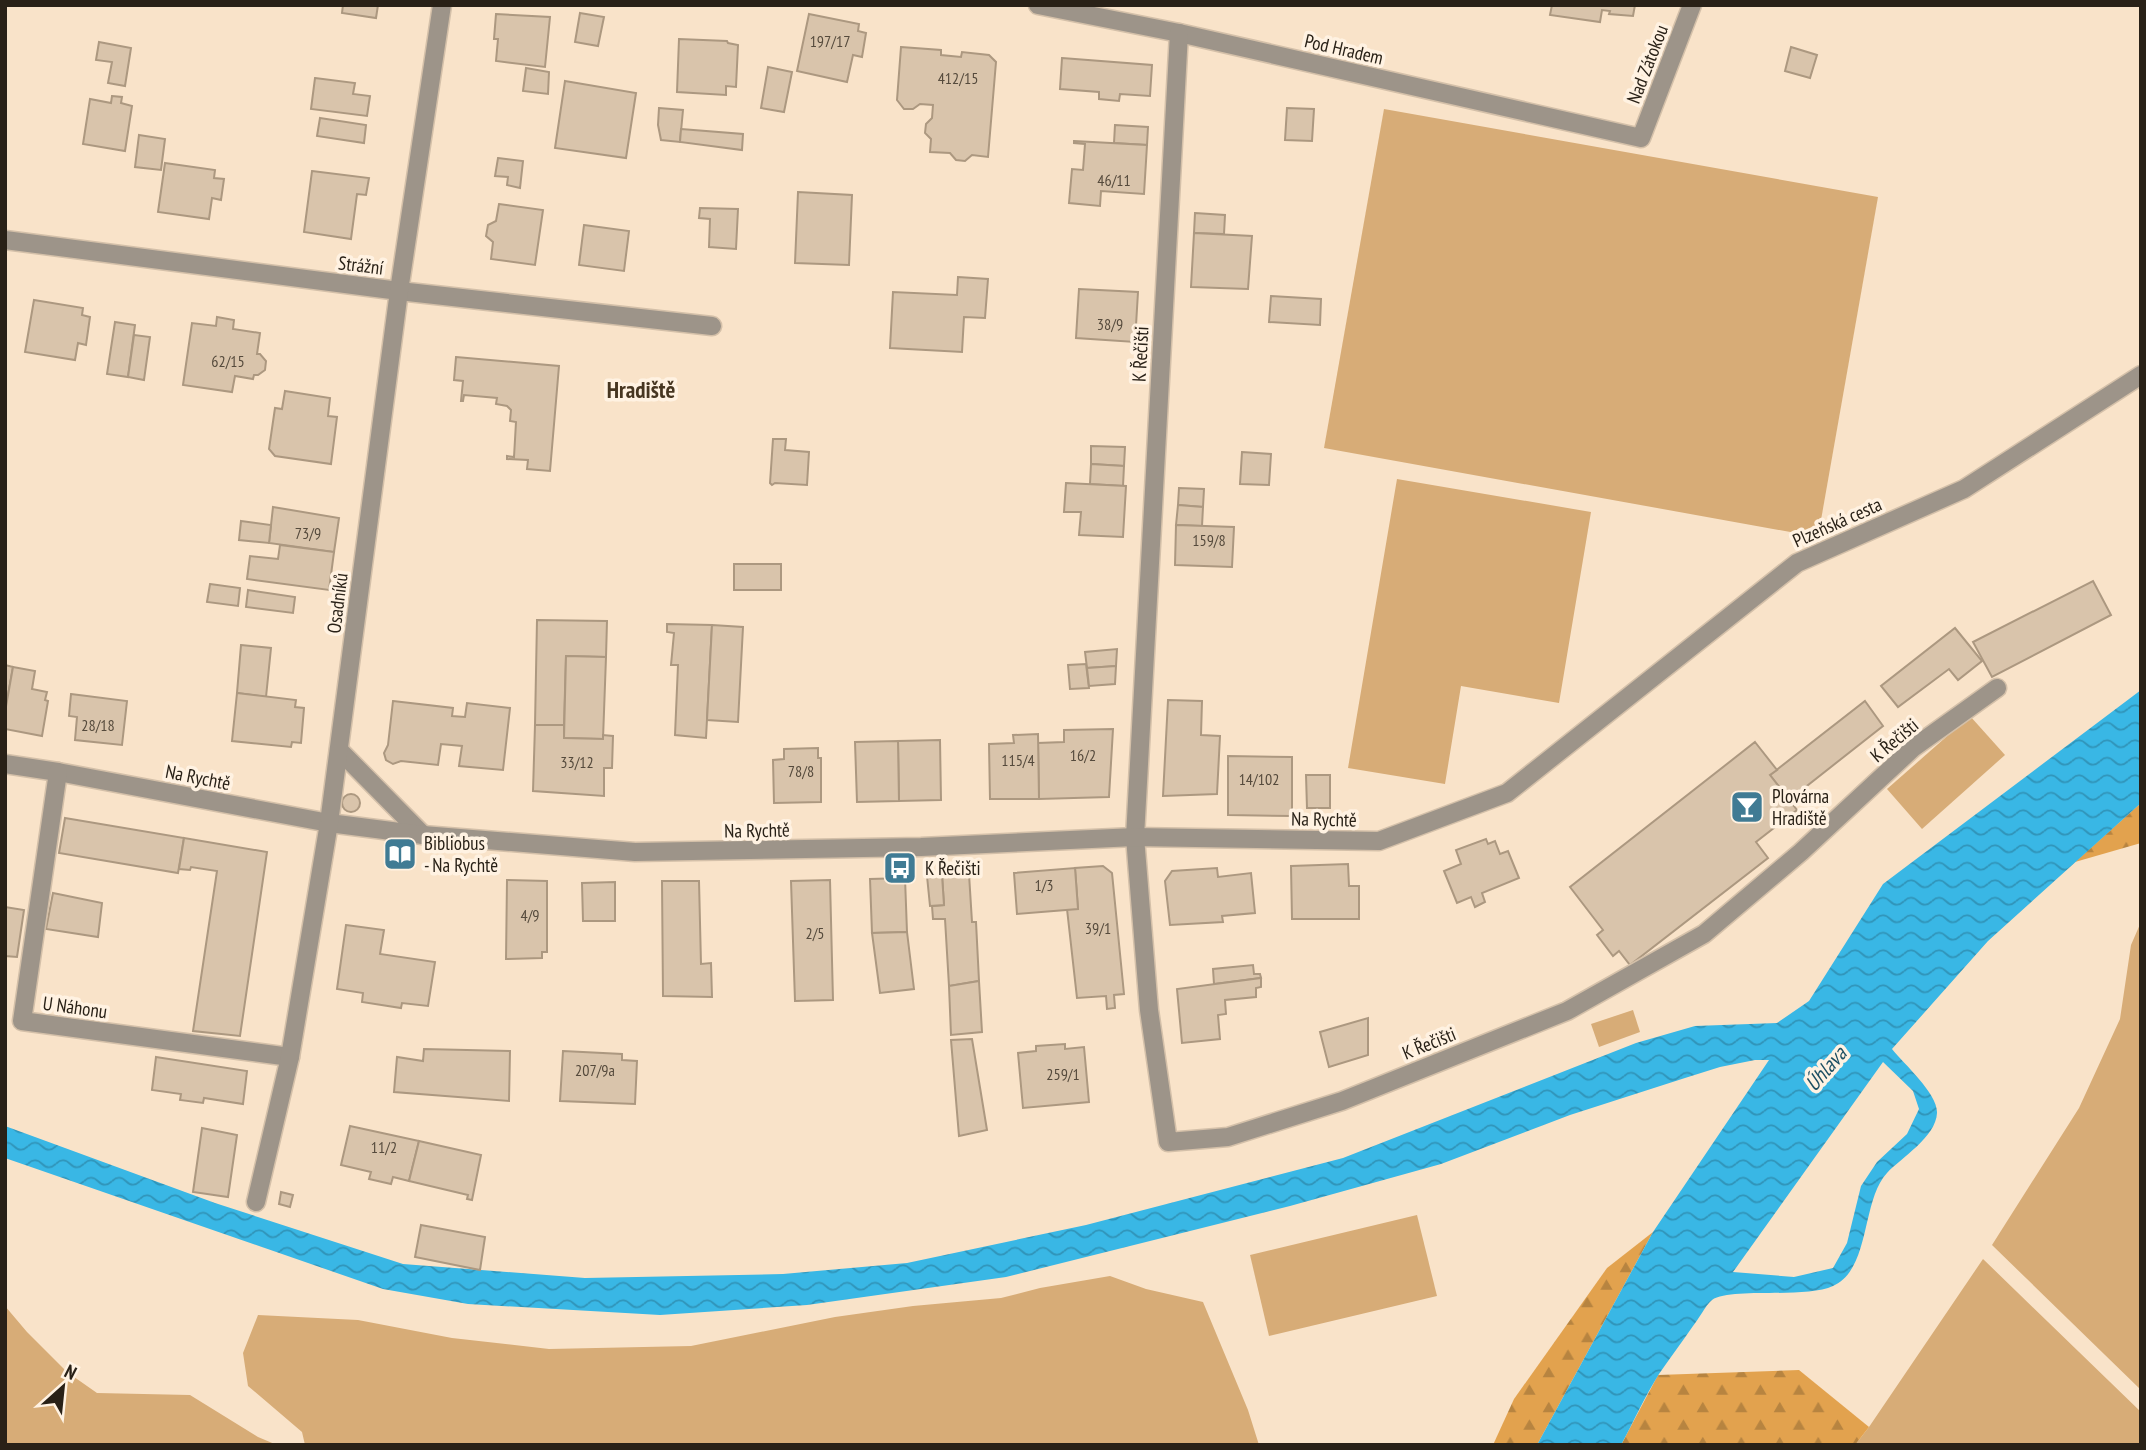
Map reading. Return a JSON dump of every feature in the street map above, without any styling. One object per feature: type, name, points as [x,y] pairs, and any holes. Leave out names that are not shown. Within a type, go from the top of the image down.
[{"type":"street","name":"Osadníků","points":[[256,1202],[290,1057],[329,823],[399,291],[442,5]]},
{"type":"street","name":"Pod Hradem","points":[[1038,5],[1179,33],[1641,138]]},
{"type":"street","name":"Nad Zátokou","points":[[1641,138],[1692,5]]},
{"type":"street","name":"K Řečišti","points":[[1179,33],[1135,837],[1149,1010],[1168,1142],[1228,1138],[1342,1101],[1567,1011],[1704,934],[1801,852],[1913,748],[1997,688]]},
{"type":"street","name":"Strážní","points":[[5,240],[399,291],[712,326]]},
{"type":"street","name":"Plzeňská cesta","points":[[1507,793],[1797,563],[1964,489],[2141,375]]},
{"type":"street","points":[[339,750],[423,835]]},
{"type":"street","name":"Na Rychtě","points":[[5,764],[329,823],[423,835],[635,852],[874,848],[1135,837],[1379,841],[1507,793]]},
{"type":"street","name":"U Náhonu","points":[[58,772],[22,1021],[290,1057]]},
{"type":"shaded area","points":[[1384,109],[1878,197],[1818,537],[1324,448]]},
{"type":"shaded area","points":[[1397,479],[1591,512],[1559,703],[1461,686],[1445,784],[1348,768]]},
{"type":"shaded area","points":[[1970,716],[2005,755],[1922,829],[1887,789]]},
{"type":"shaded area","points":[[2141,922],[2141,1390],[1992,1245],[2079,1108],[2120,1019],[2131,945]]},
{"type":"shaded area","points":[[1633,1010],[1640,1032],[1599,1047],[1591,1024]]},
{"type":"shaded area","points":[[1417,1215],[1437,1296],[1269,1336],[1250,1255]]},
{"type":"shaded area","points":[[1983,1259],[2141,1412],[2141,1445],[1855,1445]]},
{"type":"shaded area","points":[[1110,1276],[1146,1289],[1203,1302],[1248,1410],[1259,1445],[305,1445],[302,1432],[248,1386],[243,1353],[258,1315],[358,1320],[452,1338],[549,1349],[691,1346],[835,1317],[1001,1298]]},
{"type":"shaded area","points":[[5,1306],[67,1372],[97,1393],[190,1395],[258,1437],[277,1445],[5,1445]]},
{"type":"green space","points":[[2141,803],[2141,843],[2075,862]]},
{"type":"green space","points":[[1653,1232],[1537,1445],[1493,1445],[1514,1399],[1607,1268]]},
{"type":"green space","points":[[1799,1370],[1869,1427],[1855,1445],[1621,1445],[1658,1375]]},
{"type":"water","name":"Úhlava","points":[[2141,690],[2141,803],[1988,941],[1892,1049],[1926,1088],[1936,1105],[1937,1113],[1931,1130],[1924,1139],[1887,1173],[1879,1185],[1854,1265],[1845,1277],[1833,1286],[1821,1290],[1735,1294],[1712,1300],[1659,1374],[1621,1445],[1537,1445],[1653,1232],[1769,1060],[1720,1067],[1685,1078],[1570,1115],[1441,1164],[1290,1206],[1006,1277],[807,1305],[660,1315],[468,1304],[383,1289],[5,1158],[5,1126],[215,1203],[403,1264],[585,1278],[783,1274],[907,1263],[1086,1225],[1343,1158],[1636,1043],[1695,1026],[1777,1023],[1809,1001],[1883,884]],"holes":[[[1883,1062],[1913,1091],[1919,1109],[1907,1134],[1877,1162],[1861,1186],[1847,1243],[1833,1268],[1794,1277],[1733,1272]]]},
{"type":"building","points":[[343,5],[378,5],[376,18],[342,13]]},
{"type":"building","points":[[1552,5],[1635,5],[1633,16],[1609,14],[1610,11],[1602,10],[1600,22],[1550,15]]},
{"type":"building","points":[[580,13],[604,17],[598,46],[575,42]]},
{"type":"building","points":[[496,14],[550,17],[545,67],[496,61]]},
{"type":"building","points":[[809,14],[859,24],[858,31],[866,33],[862,57],[853,55],[847,82],[797,71]]},
{"type":"building","points":[[679,39],[727,41],[738,45],[736,87],[726,86],[726,95],[677,92]]},
{"type":"building","points":[[99,42],[131,48],[125,86],[108,83],[112,62],[96,60]]},
{"type":"building","points":[[901,47],[941,50],[941,55],[961,57],[962,52],[989,55],[996,62],[988,157],[972,155],[965,161],[956,160],[950,153],[930,152],[931,139],[925,133],[926,124],[932,118],[933,105],[920,104],[913,109],[904,109],[897,100]]},
{"type":"building","points":[[1791,47],[1817,55],[1810,78],[1785,71]]},
{"type":"building","points":[[1062,58],[1152,65],[1150,96],[1120,94],[1119,101],[1099,99],[1099,92],[1060,89]]},
{"type":"building","points":[[768,67],[792,72],[784,112],[761,108]]},
{"type":"building","points":[[526,68],[549,72],[548,94],[523,91]]},
{"type":"building","points":[[315,78],[355,83],[353,94],[370,96],[367,116],[311,109]]},
{"type":"building","points":[[565,81],[636,93],[626,158],[555,148]]},
{"type":"building","points":[[112,96],[122,97],[121,103],[132,106],[125,151],[83,144],[90,99],[111,103]]},
{"type":"building","points":[[659,108],[683,110],[680,142],[661,140]]},
{"type":"building","points":[[1287,108],[1314,109],[1312,141],[1285,140]]},
{"type":"building","points":[[320,118],[366,125],[364,143],[317,136]]},
{"type":"building","points":[[1115,125],[1148,127],[1147,145],[1114,143]]},
{"type":"building","points":[[681,129],[743,134],[742,150],[680,142]]},
{"type":"building","points":[[139,135],[165,139],[161,170],[135,167]]},
{"type":"building","points":[[1074,141],[1147,145],[1144,194],[1101,191],[1100,206],[1069,203],[1072,169],[1083,170],[1085,144]]},
{"type":"building","points":[[498,158],[523,161],[520,188],[507,185],[508,177],[495,176]]},
{"type":"building","points":[[165,163],[215,170],[214,178],[224,179],[221,200],[212,198],[209,219],[158,212]]},
{"type":"building","points":[[312,171],[369,178],[366,195],[357,194],[351,239],[304,232]]},
{"type":"building","points":[[798,192],[852,195],[849,265],[795,263]]},
{"type":"building","points":[[499,204],[543,210],[535,265],[491,259],[493,242],[486,236],[488,225],[496,221]]},
{"type":"building","points":[[700,208],[738,209],[736,249],[709,247],[710,219],[699,218]]},
{"type":"building","points":[[1195,213],[1225,215],[1224,234],[1194,233]]},
{"type":"building","points":[[584,225],[629,231],[624,271],[579,265]]},
{"type":"building","points":[[1194,233],[1252,236],[1248,289],[1191,287]]},
{"type":"building","points":[[958,277],[988,279],[985,318],[964,317],[962,352],[890,348],[893,292],[957,295]]},
{"type":"building","points":[[1079,289],[1138,292],[1135,342],[1076,338]]},
{"type":"building","points":[[1271,296],[1321,299],[1320,325],[1269,322]]},
{"type":"building","points":[[34,300],[83,308],[82,315],[90,317],[86,345],[78,343],[75,360],[25,352]]},
{"type":"building","points":[[217,317],[234,320],[233,329],[260,333],[257,354],[266,361],[265,370],[254,375],[253,379],[235,376],[232,392],[183,385],[192,323],[216,326]]},
{"type":"building","points":[[115,322],[135,325],[128,377],[107,374]]},
{"type":"building","points":[[134,335],[150,337],[144,380],[128,377]]},
{"type":"building","points":[[456,357],[559,366],[550,471],[527,469],[528,460],[507,459],[507,456],[514,457],[516,422],[510,421],[511,410],[507,406],[496,404],[497,398],[464,395],[461,401],[463,381],[454,380]]},
{"type":"building","points":[[285,391],[330,398],[328,416],[337,417],[331,464],[275,456],[269,449],[275,408],[282,409]]},
{"type":"building","points":[[773,439],[786,439],[785,450],[809,452],[807,485],[770,483]]},
{"type":"building","points":[[1091,446],[1125,447],[1124,466],[1091,464]]},
{"type":"building","points":[[1242,452],[1271,454],[1269,485],[1240,484]]},
{"type":"building","points":[[1091,464],[1124,466],[1123,486],[1090,484]]},
{"type":"building","points":[[1066,483],[1126,486],[1123,537],[1079,535],[1081,512],[1064,512]]},
{"type":"building","points":[[1179,488],[1204,489],[1203,507],[1178,505]]},
{"type":"building","points":[[1178,505],[1203,507],[1202,526],[1176,525]]},
{"type":"building","points":[[273,507],[339,518],[334,552],[269,543]]},
{"type":"building","points":[[241,521],[271,525],[269,543],[239,540]]},
{"type":"building","points":[[1176,525],[1234,527],[1232,567],[1175,565]]},
{"type":"building","points":[[280,545],[334,552],[329,590],[247,579],[250,556],[278,559]]},
{"type":"building","points":[[734,564],[781,564],[781,590],[734,590]]},
{"type":"building","points":[[2093,581],[2111,615],[1992,677],[1973,642]]},
{"type":"building","points":[[210,584],[240,588],[238,606],[207,602]]},
{"type":"building","points":[[248,590],[295,597],[293,613],[246,607]]},
{"type":"building","points":[[537,620],[607,621],[606,657],[566,656],[564,725],[535,725]]},
{"type":"building","points":[[667,624],[712,625],[706,738],[675,735],[678,665],[671,665],[674,633],[667,632]]},
{"type":"building","points":[[712,625],[743,627],[738,722],[707,720]]},
{"type":"building","points":[[1955,628],[1982,661],[1958,680],[1949,669],[1898,707],[1881,686]]},
{"type":"building","points":[[241,645],[271,648],[266,697],[237,693]]},
{"type":"building","points":[[1117,649],[1116,666],[1087,668],[1085,652]]},
{"type":"building","points":[[566,656],[606,657],[603,739],[564,738]]},
{"type":"building","points":[[1086,664],[1089,688],[1070,689],[1068,665]]},
{"type":"building","points":[[5,665],[13,667],[5,712]]},
{"type":"building","points":[[1116,666],[1115,684],[1089,686],[1087,668]]},
{"type":"building","points":[[13,667],[35,671],[32,689],[47,692],[42,736],[5,729],[5,712]]},
{"type":"building","points":[[237,693],[296,700],[295,707],[304,708],[301,743],[292,742],[291,747],[232,741]]},
{"type":"building","points":[[71,694],[127,701],[122,745],[75,740],[77,717],[69,716]]},
{"type":"building","points":[[1168,700],[1202,701],[1201,735],[1220,736],[1217,794],[1163,796]]},
{"type":"building","points":[[393,701],[453,708],[452,716],[465,717],[467,703],[510,708],[503,770],[459,766],[462,746],[441,744],[438,765],[401,761],[393,764],[386,760],[384,753],[388,745]]},
{"type":"building","points":[[1865,701],[1883,726],[1789,800],[1770,775]]},
{"type":"building","points":[[535,725],[564,725],[564,738],[603,739],[603,735],[613,736],[612,768],[604,768],[604,796],[533,791]]},
{"type":"building","points":[[1113,729],[1109,797],[1039,799],[1038,743],[1064,742],[1064,730]]},
{"type":"building","points":[[1038,734],[1039,799],[990,799],[989,744],[1014,743],[1013,735]]},
{"type":"building","points":[[940,740],[941,800],[899,801],[898,741]]},
{"type":"building","points":[[898,741],[899,801],[857,802],[855,742]]},
{"type":"building","points":[[1755,742],[1777,770],[1770,775],[1797,810],[1756,842],[1768,858],[1630,965],[1619,951],[1613,956],[1597,935],[1603,930],[1570,887]]},
{"type":"building","points":[[818,748],[818,758],[821,758],[821,802],[774,803],[773,760],[784,759],[784,749]]},
{"type":"building","points":[[1228,756],[1292,757],[1292,816],[1228,815]]},
{"type":"building","points":[[1306,775],[1330,775],[1330,808],[1307,808]]},
{"type":"building","points":[[347,794],[355,794],[360,803],[358,810],[347,812],[342,807],[342,799]]},
{"type":"building","points":[[65,818],[184,838],[178,873],[59,853]]},
{"type":"building","points":[[184,838],[267,852],[240,1036],[193,1031],[217,871],[191,867],[190,870],[179,869]]},
{"type":"building","points":[[1486,839],[1488,844],[1495,841],[1500,854],[1508,851],[1519,878],[1482,893],[1485,902],[1475,907],[1471,897],[1457,903],[1444,871],[1461,864],[1456,850]]},
{"type":"building","points":[[1348,864],[1349,886],[1359,886],[1359,919],[1292,919],[1291,866]]},
{"type":"building","points":[[1103,866],[1112,873],[1124,994],[1114,995],[1115,1008],[1107,1009],[1106,996],[1077,998],[1067,909],[1078,909],[1075,868]]},
{"type":"building","points":[[1075,868],[1078,909],[1017,914],[1014,873]]},
{"type":"building","points":[[1217,868],[1218,877],[1251,873],[1255,913],[1222,916],[1223,922],[1170,925],[1165,881],[1172,871]]},
{"type":"building","points":[[969,874],[972,922],[976,922],[979,981],[949,986],[945,919],[933,919],[932,906],[944,905],[942,875]]},
{"type":"building","points":[[942,875],[944,905],[930,906],[927,876]]},
{"type":"building","points":[[905,878],[907,932],[872,933],[870,879]]},
{"type":"building","points":[[507,880],[547,881],[547,952],[542,952],[542,958],[506,959]]},
{"type":"building","points":[[830,880],[833,1000],[795,1001],[791,881]]},
{"type":"building","points":[[662,881],[699,881],[701,964],[711,963],[712,997],[663,996]]},
{"type":"building","points":[[615,882],[615,921],[583,921],[582,883]]},
{"type":"building","points":[[53,893],[102,903],[98,937],[46,929]]},
{"type":"building","points":[[5,907],[24,910],[17,957],[5,956]]},
{"type":"building","points":[[346,925],[384,930],[380,954],[435,962],[428,1006],[402,1003],[401,1008],[362,1002],[363,993],[337,989]]},
{"type":"building","points":[[907,932],[914,989],[880,993],[872,933]]},
{"type":"building","points":[[1253,965],[1254,974],[1260,974],[1261,978],[1214,984],[1213,969]]},
{"type":"building","points":[[1261,978],[1261,987],[1256,988],[1256,997],[1225,1000],[1226,1014],[1218,1015],[1220,1039],[1182,1043],[1177,989]]},
{"type":"building","points":[[979,981],[982,1032],[951,1035],[949,986]]},
{"type":"building","points":[[1368,1018],[1368,1055],[1329,1067],[1320,1032]]},
{"type":"building","points":[[972,1039],[987,1130],[959,1136],[951,1040]]},
{"type":"building","points":[[1065,1044],[1065,1049],[1084,1047],[1089,1102],[1023,1108],[1018,1053],[1036,1051],[1036,1046]]},
{"type":"building","points":[[424,1049],[510,1051],[509,1101],[394,1092],[397,1057],[423,1061]]},
{"type":"building","points":[[563,1051],[622,1054],[622,1060],[637,1061],[635,1104],[560,1101]]},
{"type":"building","points":[[156,1057],[247,1071],[243,1104],[204,1098],[203,1103],[180,1100],[181,1094],[152,1090]]},
{"type":"building","points":[[350,1126],[419,1141],[409,1181],[393,1177],[391,1184],[369,1179],[371,1172],[341,1165]]},
{"type":"building","points":[[202,1128],[237,1135],[228,1197],[193,1192]]},
{"type":"building","points":[[419,1141],[481,1155],[472,1200],[467,1199],[468,1195],[409,1181]]},
{"type":"building","points":[[281,1192],[293,1195],[290,1207],[279,1204]]},
{"type":"building","points":[[421,1225],[485,1237],[480,1270],[415,1257]]},
{"type":"place","name":"Plovárna Hradiště","points":[[1747,807]]},
{"type":"place","name":"Bibliobus - Na Rychtě","points":[[400,854]]},
{"type":"place","name":"K Řečišti","points":[[900,868]]},
{"type":"district","name":"Hradiště","points":[[641,390]]}]
